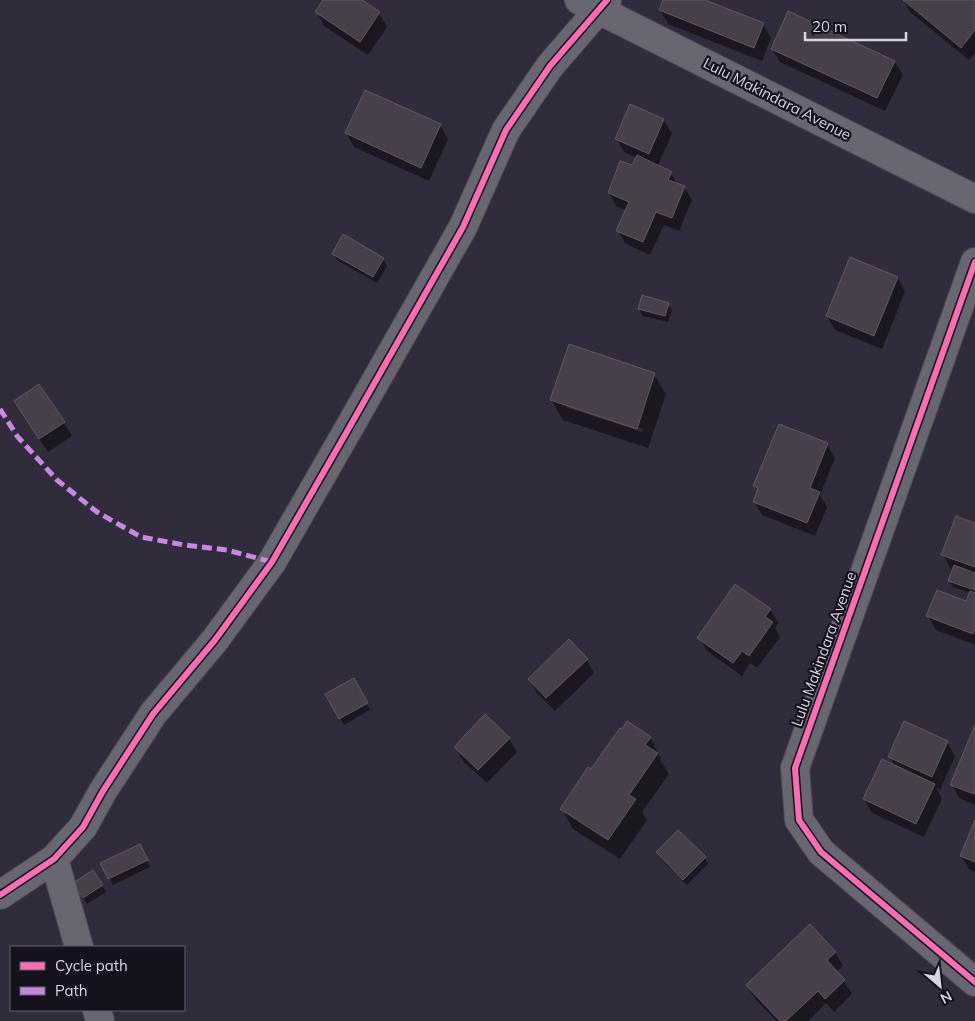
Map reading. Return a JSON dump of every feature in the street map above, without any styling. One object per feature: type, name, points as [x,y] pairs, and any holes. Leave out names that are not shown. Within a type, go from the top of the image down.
[{"type":"street","name":"Lulu Makindara Avenue","points":[[595,3],[975,199]]},
{"type":"street","points":[[0,895],[54,859],[83,827],[103,791],[153,714],[215,640],[272,562],[464,226],[506,130],[595,3]]},
{"type":"street","name":"Lulu Makindara Avenue","points":[[975,262],[795,768],[798,820],[821,852],[975,982]]},
{"type":"street","points":[[54,859],[79,946]]},
{"type":"building","points":[[323,0],[362,0],[380,12],[360,42],[315,12]]},
{"type":"building","points":[[663,0],[705,0],[764,23],[754,48],[659,10]]},
{"type":"building","points":[[903,0],[975,0],[975,30],[961,48]]},
{"type":"building","points":[[788,11],[895,61],[877,98],[771,49]]},
{"type":"building","points":[[365,90],[441,124],[421,168],[345,133]]},
{"type":"building","points":[[630,104],[664,119],[649,154],[615,139]]},
{"type":"building","points":[[637,155],[672,172],[668,180],[685,186],[672,218],[656,212],[643,242],[616,231],[629,202],[608,193],[620,161],[632,165]]},
{"type":"building","points":[[343,234],[384,258],[373,277],[332,254]]},
{"type":"building","points":[[850,257],[898,277],[874,336],[826,316]]},
{"type":"building","points":[[642,295],[669,303],[665,316],[638,309]]},
{"type":"building","points":[[569,344],[655,373],[637,429],[550,400]]},
{"type":"building","points":[[39,384],[65,422],[39,439],[14,401]]},
{"type":"building","points":[[779,424],[828,443],[810,488],[820,492],[807,523],[753,502],[758,488],[753,486]]},
{"type":"building","points":[[956,516],[975,523],[975,567],[941,555]]},
{"type":"building","points":[[954,565],[975,573],[975,590],[948,581]]},
{"type":"building","points":[[735,584],[771,609],[765,617],[773,622],[749,656],[742,651],[733,663],[697,638]]},
{"type":"building","points":[[937,590],[966,601],[970,591],[975,593],[975,629],[973,634],[926,616]]},
{"type":"building","points":[[569,639],[588,659],[546,698],[528,679]]},
{"type":"building","points":[[354,678],[368,703],[339,719],[325,694]]},
{"type":"building","points":[[485,714],[510,738],[478,770],[454,747]]},
{"type":"building","points":[[627,721],[651,737],[645,745],[658,753],[629,795],[636,799],[608,840],[560,809],[588,767],[591,769]]},
{"type":"building","points":[[904,721],[948,741],[932,777],[888,757]]},
{"type":"building","points":[[975,725],[975,791],[974,794],[950,785]]},
{"type":"building","points":[[882,759],[935,784],[916,824],[863,799]]},
{"type":"building","points":[[975,820],[975,862],[960,856]]},
{"type":"building","points":[[678,830],[706,857],[683,880],[656,852]]},
{"type":"building","points":[[140,844],[148,860],[108,879],[100,863]]},
{"type":"building","points":[[93,870],[103,885],[83,898],[73,883]]},
{"type":"building","points":[[810,924],[836,952],[827,960],[845,980],[825,999],[818,991],[786,1021],[780,1021],[746,985]]},
{"type":"marked path","points":[[0,409],[17,436],[57,480],[97,512],[141,537],[227,550],[272,562]]},
{"type":"cycle path","points":[[0,895],[54,859],[83,827],[103,791],[153,714],[215,640],[272,562],[463,227],[506,130],[550,66],[607,0]]},
{"type":"cycle path","points":[[975,262],[795,768],[799,820],[821,852],[975,982]]}]
